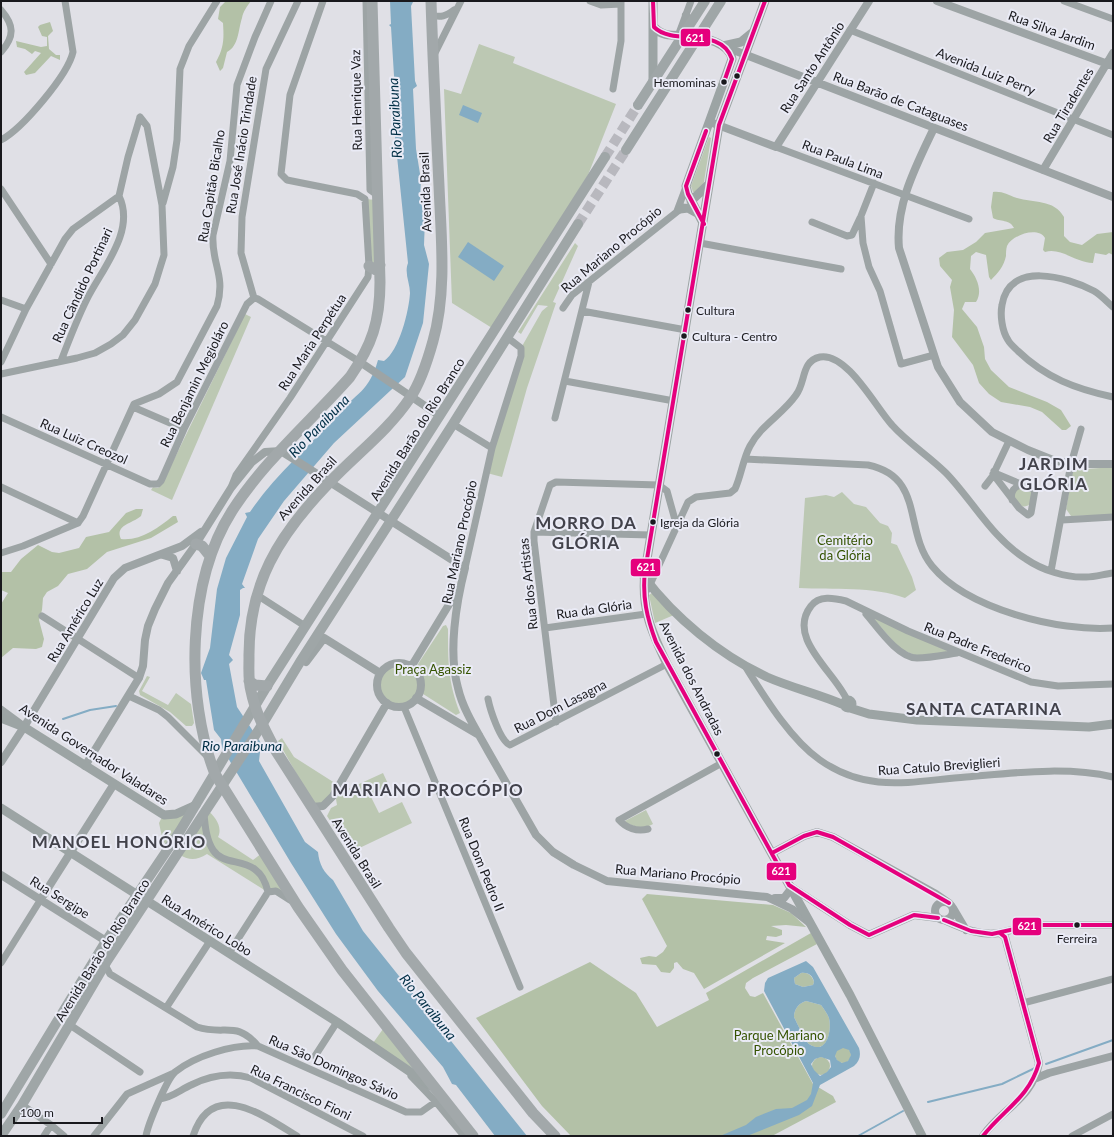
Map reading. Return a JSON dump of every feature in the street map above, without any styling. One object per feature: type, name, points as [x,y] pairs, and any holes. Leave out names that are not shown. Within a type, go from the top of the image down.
[{"type":"highway","points":[[372,1],[377,195],[372,269],[380,282],[378,322],[363,365],[338,390],[284,453],[259,474],[232,511],[210,556],[198,614],[194,676],[202,731],[215,774],[225,782],[298,907],[342,970],[434,1088],[439,1100],[473,1136]]},
{"type":"highway","name":"Avenida Brasil","points":[[431,1],[441,230],[440,284],[433,341],[409,395],[387,426],[327,481],[283,537],[271,558],[257,595],[249,642],[249,681],[253,711],[259,729],[276,751],[406,952],[533,1113],[555,1136]]},
{"type":"highway","points":[[196,544],[202,546],[210,556]]},
{"type":"highway","points":[[249,681],[255,685],[267,686]]},
{"type":"main road","points":[[652,1],[654,27],[653,81]]},
{"type":"main road","points":[[638,105],[681,36],[690,17],[705,1]]},
{"type":"main road","points":[[626,150],[721,1]]},
{"type":"main road","name":"Avenida dos Andradas","points":[[765,1],[719,125],[704,224],[644,577],[644,596],[646,614],[667,664],[790,887]]},
{"type":"main road","name":"Rua Barão de Cataguases","points":[[654,27],[665,35],[698,37],[723,46]]},
{"type":"main road","points":[[723,46],[741,42],[754,31]]},
{"type":"main road","points":[[704,224],[688,194],[686,186],[732,59],[732,55],[723,46]]},
{"type":"main road","name":"Avenida Barão do Rio Branco","points":[[1,1114],[106,941],[138,896],[196,805],[267,686],[379,513],[605,157]]},
{"type":"main road","points":[[692,201],[709,184]]},
{"type":"main road","points":[[679,210],[688,208],[699,214]]},
{"type":"main road","name":"Avenida Barão do Rio Branco","points":[[1,1136],[22,1105],[106,963],[259,729],[390,520],[508,338],[578,224]]},
{"type":"main road","points":[[644,577],[682,620],[744,666],[767,677],[884,716],[917,720],[1046,726],[1089,727],[1113,724]]},
{"type":"main road","points":[[1,718],[24,727]]},
{"type":"main road","name":"Avenida Governador Valadares","points":[[24,727],[164,815],[176,814],[196,805]]},
{"type":"main road","name":"Rua Américo Lobo","points":[[1,808],[336,1022],[434,1088]]},
{"type":"main road","name":"Rua Mariano Procópio","points":[[790,887],[802,900],[812,925],[891,1073],[922,1136]]},
{"type":"main road","points":[[106,941],[108,947],[106,963]]},
{"type":"main road","points":[[52,1028],[58,1031],[62,1036]]},
{"type":"main road","points":[[15,1092],[22,1105]]},
{"type":"street","points":[[1,140],[9,135],[28,117],[66,70],[71,60],[73,52],[65,1]]},
{"type":"street","points":[[162,205],[173,167],[177,140],[180,69],[189,46],[217,1]]},
{"type":"street","name":"Rua Capitão Bicalho","points":[[132,407],[137,402],[159,394],[177,382],[217,306],[220,292],[220,279],[212,247],[213,234],[230,161],[237,85],[255,36],[271,1]]},
{"type":"street","name":"Rua José Inácio Trindade","points":[[254,298],[241,253],[242,217],[266,69],[298,1]]},
{"type":"street","points":[[323,1],[290,95],[285,139],[283,177],[287,180],[362,196],[367,204],[372,269]]},
{"type":"street","name":"Rua Henrique Vaz","points":[[366,1],[370,190],[377,195]]},
{"type":"street","points":[[433,56],[461,1]]},
{"type":"street","points":[[590,1],[601,5],[621,3],[620,41],[613,88]]},
{"type":"street","points":[[690,1],[690,17]]},
{"type":"street","name":"Rua Santo Antônio","points":[[776,147],[869,1]]},
{"type":"street","name":"Rua Silva Jardim","points":[[937,1],[1110,64]]},
{"type":"street","points":[[1064,1],[1113,19]]},
{"type":"street","points":[[431,15],[439,17],[446,16],[456,9]]},
{"type":"street","points":[[1,10],[11,25],[12,32],[9,42],[1,52]]},
{"type":"street","name":"Avenida Luiz Perry","points":[[850,30],[1113,135]]},
{"type":"street","name":"Rua Barão de Cataguases","points":[[723,46],[1113,197]]},
{"type":"street","name":"Rua Tiradentes","points":[[1043,170],[1073,119],[1110,64],[1113,53]]},
{"type":"street","points":[[1,362],[4,348],[65,238],[73,229],[119,196],[128,157],[140,117],[147,126],[162,205],[164,255],[161,270],[135,320],[123,335],[112,344],[95,353],[1,374]]},
{"type":"street","name":"Rua Paula Lima","points":[[710,122],[969,219]]},
{"type":"street","points":[[934,128],[918,161],[905,195],[899,218],[899,248],[938,367],[960,402],[992,432],[1053,460],[1071,464],[1113,464]]},
{"type":"street","points":[[812,222],[847,236],[852,235],[874,183]]},
{"type":"street","name":"Rua Mariano Procópio","points":[[679,210],[686,186]]},
{"type":"street","points":[[1,188],[51,264]]},
{"type":"street","name":"Rua Cândido Portinari","points":[[61,361],[73,327],[120,236],[124,216],[123,205],[119,196]]},
{"type":"street","name":"Rua Mariano Procópio","points":[[563,308],[572,295],[692,201]]},
{"type":"street","points":[[860,216],[863,243],[869,266],[880,291],[901,364],[934,355]]},
{"type":"street","points":[[700,243],[840,269]]},
{"type":"street","name":"Rua Maria Perpétua","points":[[231,488],[236,475],[264,437],[372,269]]},
{"type":"street","points":[[1113,307],[1096,292],[1069,280],[1034,276],[1018,280],[1007,289],[1000,315],[1007,340],[1028,360],[1061,382],[1087,391],[1113,397]]},
{"type":"street","points":[[555,418],[589,282]]},
{"type":"street","points":[[572,295],[584,300]]},
{"type":"street","points":[[254,298],[326,340],[440,416]]},
{"type":"street","name":"Rua Benjamin Megioláro","points":[[158,484],[161,481],[184,429],[247,304],[254,298]]},
{"type":"street","points":[[1,300],[26,309]]},
{"type":"street","points":[[582,311],[686,330]]},
{"type":"street","name":"Rua Mariano Procópio","points":[[508,338],[521,348],[521,356],[492,448],[460,586],[455,633],[456,675],[463,704],[536,835],[553,852],[574,865],[607,881],[758,895],[772,898],[792,909],[812,925]]},
{"type":"street","points":[[644,596],[677,527],[683,508],[688,502],[696,497],[730,493],[735,489],[749,447],[757,435],[797,394],[806,367],[811,360],[821,356],[832,359],[844,365],[856,377],[891,424],[945,473],[992,530],[1008,546],[1026,560],[1051,571],[1086,577],[1113,573]]},
{"type":"street","points":[[565,381],[674,400]]},
{"type":"street","points":[[1,553],[23,546],[78,523],[132,407],[184,429]]},
{"type":"street","name":"Rua Luiz Creozol","points":[[1,417],[150,484],[158,484]]},
{"type":"street","points":[[453,424],[492,448]]},
{"type":"street","points":[[1051,571],[1062,520],[1071,464],[1081,429]]},
{"type":"street","points":[[985,486],[994,473],[1009,441]]},
{"type":"street","name":"Rua Maria Perpétua","points":[[86,766],[139,678],[143,666],[145,640],[148,626],[161,595],[196,544],[231,488],[259,455],[265,452],[284,453]]},
{"type":"street","points":[[284,453],[465,568]]},
{"type":"street","points":[[745,460],[868,465],[881,468],[892,474],[902,485],[907,494],[922,550],[931,565],[954,586],[974,597],[1036,621],[1066,626],[1113,628]]},
{"type":"street","points":[[994,473],[1035,490],[1031,513],[1026,514],[1012,500],[994,473]]},
{"type":"street","name":"Rua dos Artistas","points":[[556,722],[534,551],[534,532],[548,488],[553,482],[659,485]]},
{"type":"street","points":[[1012,500],[1012,491],[1017,486],[1023,484]]},
{"type":"street","points":[[659,485],[666,491],[677,527]]},
{"type":"street","points":[[1,487],[78,523]]},
{"type":"street","points":[[1062,520],[1113,517]]},
{"type":"street","name":"Rua Américo Luz","points":[[1,762],[24,727],[114,578],[125,568],[182,546],[205,529]]},
{"type":"street","points":[[534,532],[651,535]]},
{"type":"street","points":[[182,546],[183,552],[189,554]]},
{"type":"street","points":[[163,554],[173,558],[177,571]]},
{"type":"street","points":[[411,667],[440,622],[460,586]]},
{"type":"street","points":[[257,595],[305,626]]},
{"type":"street","points":[[848,703],[813,652],[806,638],[804,624],[806,613],[812,603],[823,598],[835,598],[846,601],[863,611],[898,650],[907,656],[917,658],[958,653]]},
{"type":"street","name":"Rua Padre Frederico","points":[[863,611],[958,653],[1031,682],[1058,686],[1113,684]]},
{"type":"street","name":"Rua da Glória","points":[[545,628],[646,614]]},
{"type":"street","points":[[42,616],[139,678]]},
{"type":"street","points":[[440,622],[444,620],[449,621],[455,633]]},
{"type":"street","points":[[292,675],[301,668],[324,638],[380,673]]},
{"type":"street","points":[[392,664],[402,664],[411,667],[418,676],[420,684],[416,698],[404,707],[387,704],[378,690],[378,678],[380,673],[392,664]]},
{"type":"street","name":"Rua Dom Lasagna","points":[[488,699],[492,716],[510,745],[667,664]]},
{"type":"street","name":"Rua Catulo Breviglieri","points":[[744,666],[788,728],[805,747],[819,759],[835,769],[867,781],[883,784],[1062,771],[1113,777]]},
{"type":"street","points":[[129,696],[164,714],[209,758]]},
{"type":"street","points":[[416,698],[480,736]]},
{"type":"street","points":[[312,807],[323,806],[333,796],[387,704]]},
{"type":"street","points":[[455,721],[464,718],[463,704]]},
{"type":"street","name":"Rua Dom Pedro II","points":[[404,707],[520,986]]},
{"type":"street","name":"Avenida Governador Valadares","points":[[1,709],[24,727]]},
{"type":"street","points":[[648,829],[632,829],[619,820],[722,763]]},
{"type":"street","points":[[1,963],[114,784]]},
{"type":"street","points":[[204,814],[208,838],[213,851],[224,858],[250,866],[259,872],[264,880],[268,892]]},
{"type":"street","points":[[772,853],[804,836],[817,832],[833,837],[936,894],[951,905],[966,930]]},
{"type":"street","name":"Rua Sergipe","points":[[1,875],[106,941]]},
{"type":"street","points":[[772,898],[784,898],[790,887]]},
{"type":"street","points":[[268,892],[276,891],[281,893],[298,907]]},
{"type":"street","points":[[229,953],[268,892]]},
{"type":"street","points":[[802,900],[869,935],[914,915],[941,919],[966,930],[1002,935],[1010,929],[1033,925],[1113,925]]},
{"type":"street","points":[[941,919],[936,912],[936,907],[940,903],[951,905]]},
{"type":"street","points":[[941,919],[952,916],[951,905]]},
{"type":"street","points":[[983,1136],[989,1127],[1028,1091],[1041,1067],[1002,935]]},
{"type":"street","points":[[166,1008],[210,941]]},
{"type":"street","points":[[106,963],[110,974],[197,1027],[206,1030],[233,1029],[243,1031],[250,1036],[258,1046]]},
{"type":"street","points":[[1023,1003],[1113,980]]},
{"type":"street","points":[[315,1056],[336,1022]]},
{"type":"street","points":[[70,1025],[140,1072]]},
{"type":"street","name":"Rua São Domingos Sávio","points":[[94,1136],[127,1094],[230,1047],[258,1046],[398,1108],[415,1113],[421,1112],[439,1100]]},
{"type":"street","points":[[1041,1067],[1113,1056]]},
{"type":"street","name":"Rua Américo Lobo","points":[[400,1064],[439,1100],[464,1136]]},
{"type":"street","points":[[1034,1079],[1041,1067]]},
{"type":"street","points":[[146,1136],[160,1099],[174,1073]]},
{"type":"street","name":"Rua Francisco Fioni","points":[[160,1099],[175,1095],[202,1080],[224,1074],[238,1074],[251,1078],[363,1136]]},
{"type":"street","points":[[193,1136],[197,1122],[204,1114],[213,1107],[227,1104],[251,1110],[268,1118],[297,1136]]},
{"type":"street","points":[[22,1105],[64,1136]]},
{"type":"street","points":[[1072,1136],[1113,1114]]},
{"type":"street","points":[[44,1136],[51,1125]]},
{"type":"green space","points":[[251,1],[243,14],[236,42],[227,52],[223,68],[220,71],[216,62],[221,52],[223,38],[223,23],[218,19],[220,7],[225,2]]},
{"type":"green space","points":[[50,22],[53,31],[48,36],[49,49],[56,55],[60,55],[60,60],[51,56],[35,73],[26,75],[24,72],[41,53],[35,51],[32,54],[25,49],[17,47],[16,41],[41,47],[47,46],[47,37],[42,36],[38,27]]},
{"type":"green space","points":[[479,44],[515,57],[513,63],[616,104],[588,175],[492,328],[452,303],[444,89],[461,94]]},
{"type":"green space","points":[[709,137],[711,138],[703,188],[696,193],[693,192],[691,186]]},
{"type":"green space","points":[[993,192],[1002,193],[1023,200],[1049,204],[1055,207],[1064,217],[1064,236],[1070,242],[1082,245],[1097,234],[1113,232],[1113,255],[1109,253],[1106,255],[1095,253],[1093,263],[1081,261],[1063,253],[1051,251],[1045,252],[1043,250],[1045,238],[1042,234],[1031,232],[1019,235],[1010,242],[1007,246],[1004,263],[991,280],[989,277],[986,255],[976,252],[971,256],[970,269],[977,280],[979,293],[976,302],[965,302],[962,309],[977,327],[984,347],[985,359],[991,370],[1009,387],[1047,402],[1061,410],[1071,426],[1066,430],[1062,430],[1042,412],[1030,407],[1001,402],[989,394],[979,383],[973,365],[952,337],[954,310],[950,287],[952,280],[940,266],[939,258],[947,252],[963,250],[976,242],[985,233],[1014,228],[1010,223],[993,218],[991,207]]},
{"type":"green space","points":[[365,199],[377,200],[380,265],[373,270]]},
{"type":"green space","points":[[575,243],[578,246],[553,302],[556,303],[527,388],[502,477],[487,473],[521,348],[542,311],[548,306],[538,305],[521,334],[518,332]]},
{"type":"green space","points":[[245,314],[251,317],[172,500],[151,490],[153,487],[158,488],[162,484]]},
{"type":"green space","points":[[1113,467],[1113,515],[1071,516],[1066,509],[1073,470]]},
{"type":"green space","points":[[1017,487],[1032,491],[1031,503],[1029,505],[1020,506],[1016,504],[1013,492]]},
{"type":"green space","name":"Cemitério da Glória","points":[[842,492],[854,504],[866,507],[880,523],[888,526],[892,533],[891,543],[897,545],[912,577],[916,590],[905,598],[893,594],[866,590],[799,588],[805,498],[826,495],[834,497]]},
{"type":"green space","points":[[136,509],[143,509],[141,516],[122,527],[120,530],[121,539],[135,538],[149,533],[173,516],[176,516],[178,522],[151,538],[107,552],[87,569],[68,574],[58,586],[47,592],[43,598],[39,620],[44,639],[42,647],[36,649],[13,648],[1,658],[1,604],[8,593],[1,590],[1,572],[11,572],[21,559],[38,545],[52,552],[59,553],[79,548],[86,537],[109,532],[126,513]]},
{"type":"green space","points":[[652,593],[674,615],[655,623],[649,595]]},
{"type":"green space","points":[[872,617],[950,652],[917,656],[900,649]]},
{"type":"green space","name":"Praça Agassiz","points":[[446,625],[448,629],[451,682],[460,713],[456,715],[420,692],[421,684],[416,697],[409,704],[400,707],[391,706],[383,701],[377,694],[375,684],[381,668],[388,663],[396,661],[402,661],[416,667],[443,626]]},
{"type":"green space","points":[[147,676],[150,677],[142,691],[168,705],[176,693],[191,704],[194,723],[192,726],[186,726],[170,712],[140,695],[139,691]]},
{"type":"green space","points":[[282,738],[294,757],[338,785],[326,802],[314,805],[278,741]]},
{"type":"green space","points":[[383,773],[390,788],[371,797],[379,813],[402,802],[412,823],[351,852],[327,816],[331,808],[337,805],[336,799],[342,787],[346,790]]},
{"type":"green space","points":[[195,806],[166,846],[162,837],[159,823],[163,815]]},
{"type":"green space","points":[[207,810],[213,815],[219,826],[220,829],[218,837],[253,860],[262,853],[296,904],[269,891],[259,872],[218,854],[208,838]]},
{"type":"green space","points":[[646,810],[653,824],[643,829],[623,822]]},
{"type":"green space","points":[[204,816],[213,851],[258,873],[266,891],[207,854],[200,858],[194,859],[180,855]]},
{"type":"green space","points":[[647,894],[773,905],[791,913],[806,927],[786,925],[771,926],[782,930],[782,935],[776,937],[767,936],[766,940],[785,943],[704,989],[694,973],[683,969],[677,962],[674,963],[674,968],[670,973],[661,972],[656,965],[642,964],[640,958],[649,956],[656,957],[663,952],[667,946],[642,899]]},
{"type":"green space","name":"Parque Mariano Procópio","points":[[811,933],[817,944],[753,978],[746,983],[745,988],[750,996],[755,997],[763,993],[813,1084],[833,1096],[836,1102],[772,1136],[571,1136],[542,1106],[476,1018],[590,962],[636,993],[657,1027],[709,1000],[706,993]]},
{"type":"green space","points":[[801,973],[811,976],[814,982],[813,985],[803,987],[795,984],[794,978]]},
{"type":"green space","points":[[806,1001],[821,1005],[829,1018],[829,1035],[824,1044],[820,1047],[815,1047],[809,1044],[803,1036],[794,1017],[797,1007]]},
{"type":"green space","points":[[383,1029],[417,1071],[373,1043]]},
{"type":"green space","points":[[843,1047],[850,1052],[851,1055],[846,1062],[843,1063],[836,1058],[835,1055],[840,1048]]},
{"type":"green space","points":[[817,1057],[825,1057],[830,1062],[828,1073],[825,1075],[817,1075],[812,1070],[812,1062]]},
{"type":"water","name":"Rio Paraibuna","points":[[390,1],[413,2],[411,6],[415,81],[417,86],[413,89],[416,149],[421,180],[420,198],[425,219],[424,245],[429,264],[423,323],[405,377],[334,443],[284,501],[258,539],[242,584],[245,588],[240,590],[240,615],[229,655],[233,660],[229,664],[237,707],[261,743],[259,761],[305,842],[318,852],[322,868],[333,880],[363,931],[527,1136],[495,1136],[456,1085],[452,1084],[443,1067],[378,991],[336,934],[291,863],[222,748],[221,739],[214,730],[206,680],[204,680],[201,673],[210,648],[217,589],[226,558],[247,517],[245,513],[250,512],[280,474],[366,386],[378,360],[384,361],[399,340],[408,310],[410,293],[407,274],[408,263],[394,127],[395,92],[391,27],[389,25],[391,24]]},
{"type":"water","points":[[463,105],[482,113],[478,123],[459,115]]},
{"type":"water","points":[[468,242],[504,266],[494,281],[458,257]]},
{"type":"water","points":[[806,961],[813,967],[859,1048],[860,1058],[854,1066],[820,1085],[812,1106],[799,1115],[747,1136],[720,1136],[746,1125],[756,1117],[776,1109],[792,1108],[807,1100],[811,1094],[813,1083],[764,991],[765,983],[768,978]],"holes":[[[801,973],[805,973],[809,974],[814,982],[813,985],[803,987],[795,984],[794,978]],[[806,1001],[821,1005],[829,1018],[829,1035],[827,1040],[820,1047],[815,1047],[809,1044],[803,1036],[794,1017],[796,1009]],[[843,1048],[849,1050],[851,1055],[848,1061],[842,1063],[837,1060],[835,1056],[837,1051]],[[821,1057],[830,1060],[831,1067],[827,1072],[820,1076],[811,1064],[815,1059]]]},
{"type":"waterway","points":[[63,719],[90,710],[116,706]]},
{"type":"waterway","points":[[1046,1064],[1113,1040]]},
{"type":"waterway","points":[[928,1102],[1002,1084],[1035,1068]]},
{"type":"waterway","points":[[858,1136],[903,1111]]},
{"type":"tunnel","points":[[605,157],[638,105]]},
{"type":"tunnel","points":[[578,224],[626,150]]},
{"type":"transit line","name":"621","points":[[653,1],[654,27],[663,33],[673,36],[707,39],[718,42],[726,49],[732,59],[724,82]]},
{"type":"transit line","name":"621","points":[[765,1],[719,125],[645,571],[644,590],[646,607],[656,642],[789,885],[850,925],[869,935],[914,915],[938,918]]},
{"type":"transit line","name":"621","points":[[704,224],[688,194],[686,186],[706,131]]},
{"type":"transit line","name":"621","points":[[772,853],[804,836],[817,832],[833,837],[949,903]]},
{"type":"transit line","name":"621","points":[[944,920],[971,931],[992,934],[1033,925],[1113,925]]},
{"type":"transit line","name":"621","points":[[983,1136],[1029,1085],[1035,1075],[1039,1063],[1005,937],[1000,933]]},
{"type":"place","name":"Hemominas","points":[[724,82]]},
{"type":"place","name":"Cultura","points":[[688,310]]},
{"type":"place","name":"Cultura - Centro","points":[[684,336]]},
{"type":"place","name":"Igreja da Glória","points":[[653,522]]},
{"type":"place","name":"Ferreira","points":[[1077,925]]},
{"type":"district","name":"JARDIM GLÓRIA","points":[[1054,474]]},
{"type":"district","name":"MORRO DA GLÓRIA","points":[[586,533]]},
{"type":"district","name":"SANTA CATARINA","points":[[984,709]]},
{"type":"district","name":"MARIANO PROCÓPIO","points":[[428,790]]},
{"type":"district","name":"MANOEL HONÓRIO","points":[[119,842]]}]
